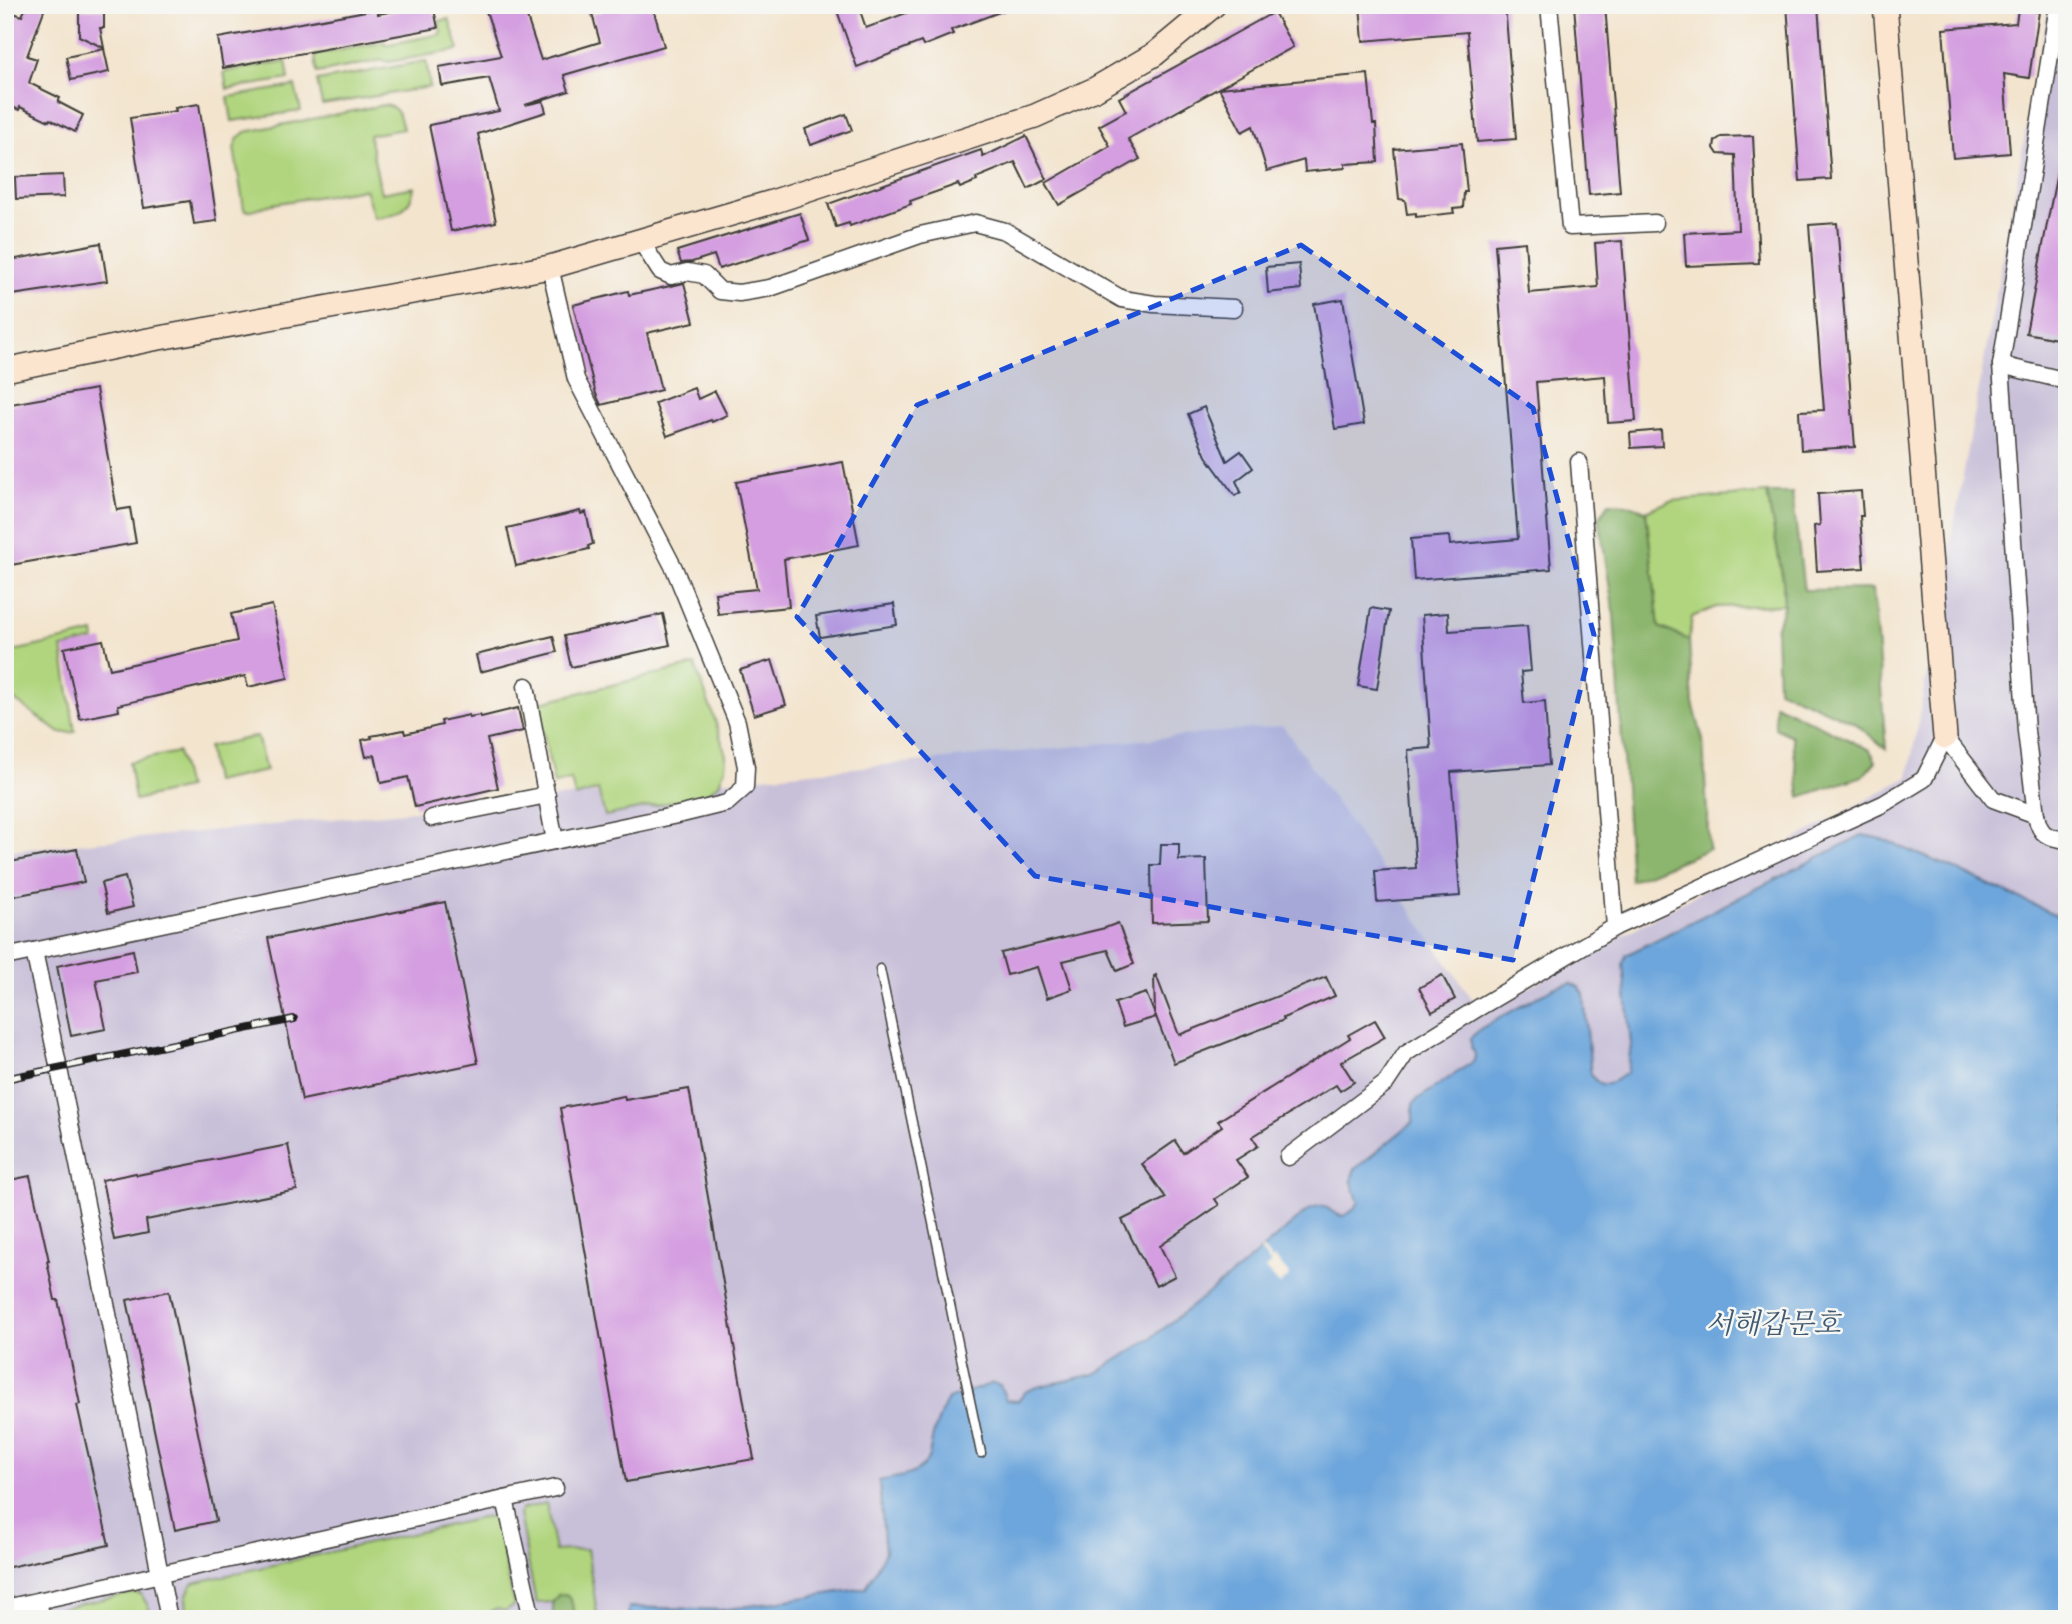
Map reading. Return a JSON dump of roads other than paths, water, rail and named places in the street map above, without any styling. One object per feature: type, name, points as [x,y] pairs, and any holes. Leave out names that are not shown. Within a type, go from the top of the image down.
[{"type":"street","points":[[5,370],[148,340],[550,267],[772,202],[1035,116],[1095,89],[1156,54],[1214,5]]},
{"type":"street","points":[[1549,5],[1570,227],[1655,223]]},
{"type":"street","points":[[1288,1157],[1386,1083],[1406,1053],[1478,1008],[1615,927],[1883,804],[1924,779],[1945,737],[1885,5]]},
{"type":"street","points":[[2058,5],[2001,365],[2026,732],[2035,815],[2038,828],[2049,837],[2067,840]]},
{"type":"street","points":[[640,240],[660,271],[671,276],[687,272],[704,275],[720,291],[739,293],[770,288],[920,235],[975,223],[1005,231],[1122,299],[1154,304],[1234,307]]},
{"type":"street","points":[[5,957],[727,803],[745,787],[746,767],[737,722],[674,568],[576,379],[550,267]]},
{"type":"street","points":[[2001,365],[2067,381]]},
{"type":"street","points":[[1579,462],[1615,927]]},
{"type":"street","points":[[526,686],[555,841]]},
{"type":"street","points":[[1945,737],[1993,799],[2035,815]]},
{"type":"street","points":[[432,818],[547,794]]},
{"type":"street","points":[[34,951],[169,1619]]},
{"type":"street","points":[[5,1608],[555,1488]]},
{"type":"street","points":[[505,1499],[532,1619]]},
{"type":"street","points":[[38,1601],[42,1619]]},
{"type":"lane","points":[[880,969],[981,1453]]},
{"type":"water","name":"서해갑문호","points":[[1862,835],[1879,838],[1955,869],[2067,920],[2067,1619],[628,1619],[629,1607],[722,1610],[866,1588],[885,1552],[879,1481],[913,1473],[925,1464],[936,1425],[948,1399],[993,1383],[1000,1385],[1006,1400],[1018,1401],[1025,1392],[1037,1387],[1095,1374],[1151,1338],[1238,1270],[1308,1210],[1324,1206],[1343,1216],[1353,1210],[1359,1202],[1352,1182],[1355,1169],[1413,1122],[1413,1104],[1418,1099],[1474,1061],[1471,1038],[1480,1029],[1553,988],[1571,983],[1579,987],[1584,994],[1591,1076],[1601,1085],[1627,1073],[1631,1045],[1623,964],[1626,955]]},
{"type":"railway","points":[[5,1079],[294,1019]]}]
